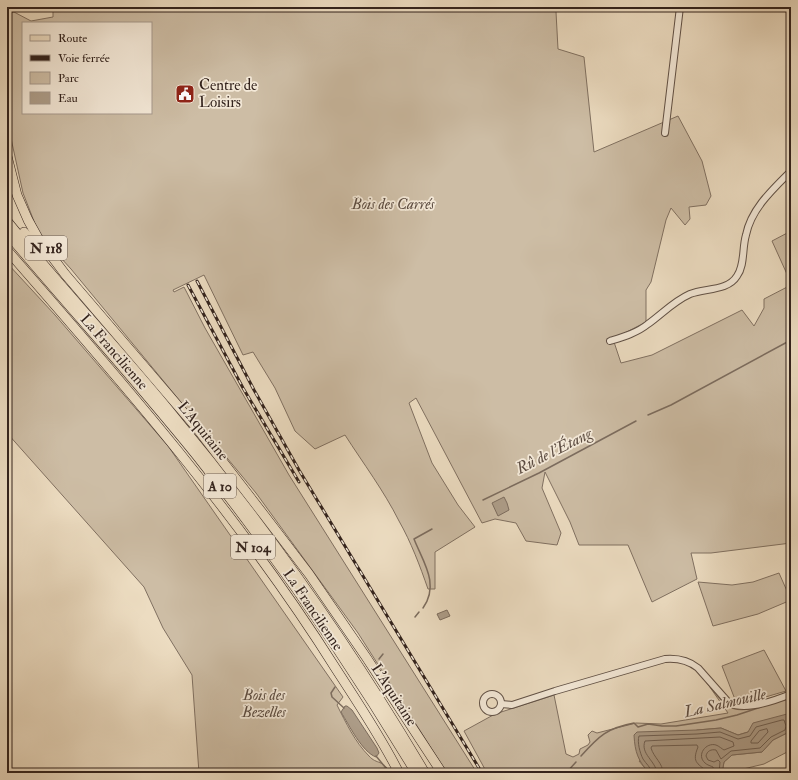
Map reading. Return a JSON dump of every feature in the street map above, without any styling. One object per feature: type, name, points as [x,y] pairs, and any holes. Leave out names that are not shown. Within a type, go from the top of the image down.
[{"type":"highway","name":"N 118","points":[[7,156],[17,195],[28,220],[38,238],[65,274]]},
{"type":"highway","points":[[7,214],[65,274]]},
{"type":"highway","name":"L'Aquitaine","points":[[7,221],[169,410],[228,485],[338,636],[383,703],[425,773]]},
{"type":"highway","name":"L'Aquitaine","points":[[7,233],[153,403],[197,457],[272,555],[341,654],[416,773]]},
{"type":"highway","name":"La Francilienne","points":[[7,250],[149,414],[232,519],[310,628],[384,743],[399,773]]},
{"type":"highway","name":"La Francilienne","points":[[65,274],[196,426],[264,515],[313,580],[366,657],[442,773]]},
{"type":"highway","points":[[403,714],[436,773]]},
{"type":"highway","points":[[384,743],[405,773]]},
{"type":"main road","points":[[789,7],[791,12]]},
{"type":"street","points":[[665,134],[680,7]]},
{"type":"street","points":[[610,341],[638,331],[674,303],[689,294],[723,286],[734,281],[741,270],[745,236],[752,219],[765,198],[791,171]]},
{"type":"street","points":[[501,704],[512,705],[665,659],[679,659],[693,663],[729,703],[734,705],[748,706],[791,694]]},
{"type":"green space","name":"Bois des Carrés","points":[[53,7],[553,7],[556,12],[558,49],[584,57],[594,152],[678,116],[702,161],[711,196],[706,205],[689,207],[690,219],[685,225],[671,208],[666,220],[651,282],[646,290],[646,322],[613,339],[621,363],[652,355],[742,310],[754,326],[764,308],[764,299],[791,285],[791,543],[711,553],[691,553],[697,579],[652,602],[628,545],[579,545],[570,522],[545,472],[542,488],[561,533],[557,545],[526,541],[516,523],[495,519],[482,523],[416,398],[409,403],[432,463],[458,505],[475,527],[435,552],[435,589],[428,589],[411,546],[393,510],[345,435],[315,449],[295,431],[275,388],[253,352],[243,355],[204,275],[173,290],[174,292],[184,287],[205,328],[289,475],[477,773],[447,773],[358,633],[256,493],[71,269],[39,234],[23,193],[10,134],[7,127],[7,14],[14,12],[31,21],[53,17]]},
{"type":"green space","points":[[791,231],[791,283],[772,241]]},
{"type":"green space","name":"Bois des Bezelles","points":[[7,263],[55,315],[168,446],[343,697],[337,705],[355,738],[372,759],[385,766],[390,773],[199,773],[192,675],[163,628],[144,587],[7,433]]},
{"type":"green space","points":[[779,573],[791,600],[758,614],[713,626],[698,582],[732,585],[753,582]]},
{"type":"green space","points":[[764,650],[786,691],[752,701],[736,702],[722,666]]},
{"type":"green space","points":[[707,683],[722,701],[734,709],[742,710],[759,707],[791,695],[791,750],[764,764],[735,771],[733,773],[722,773],[724,762],[732,755],[762,752],[773,740],[789,732],[748,732],[738,735],[721,728],[697,730],[639,761],[649,773],[487,773],[464,731],[495,714],[554,695],[566,754],[573,757],[579,754],[580,749],[588,745],[590,742],[588,735],[592,731],[597,733],[636,723],[661,724],[728,713]]},
{"type":"water","points":[[504,497],[509,510],[498,516],[492,503]]},
{"type":"water","points":[[447,610],[450,616],[440,620],[437,614]]},
{"type":"water","points":[[345,706],[352,710],[377,748],[379,753],[376,757],[366,750],[352,731],[341,712]]},
{"type":"water","points":[[787,714],[790,726],[789,732],[773,740],[762,752],[732,755],[724,762],[722,773],[649,773],[642,764],[636,752],[634,735],[637,732],[721,728],[738,735],[748,732],[753,723]]},
{"type":"waterway","name":"Rû de l'Étang","points":[[648,415],[671,405],[791,340]]},
{"type":"waterway","name":"Rû de l'Étang","points":[[483,500],[539,473],[636,421]]},
{"type":"waterway","name":"Rû de l'Étang","points":[[423,608],[428,599],[430,582],[428,573],[414,539],[432,529]]},
{"type":"waterway","name":"Rû de l'Étang","points":[[415,617],[419,612]]},
{"type":"waterway","points":[[379,659],[383,654]]},
{"type":"waterway","points":[[335,687],[331,693],[332,697],[344,708]]},
{"type":"waterway","name":"La Salmouille","points":[[783,700],[791,698]]},
{"type":"waterway","name":"La Salmouille","points":[[581,756],[599,738],[617,727],[634,723],[638,727],[648,724],[676,726],[716,720],[761,707]]},
{"type":"waterway","points":[[376,756],[390,773]]},
{"type":"waterway","name":"La Salmouille","points":[[566,773],[576,762]]},
{"type":"railway","points":[[197,281],[254,390],[299,470],[482,773]]},
{"type":"railway","points":[[188,285],[243,388],[299,482]]},
{"type":"place","name":"Centre de Loisirs","points":[[185,94]]}]
